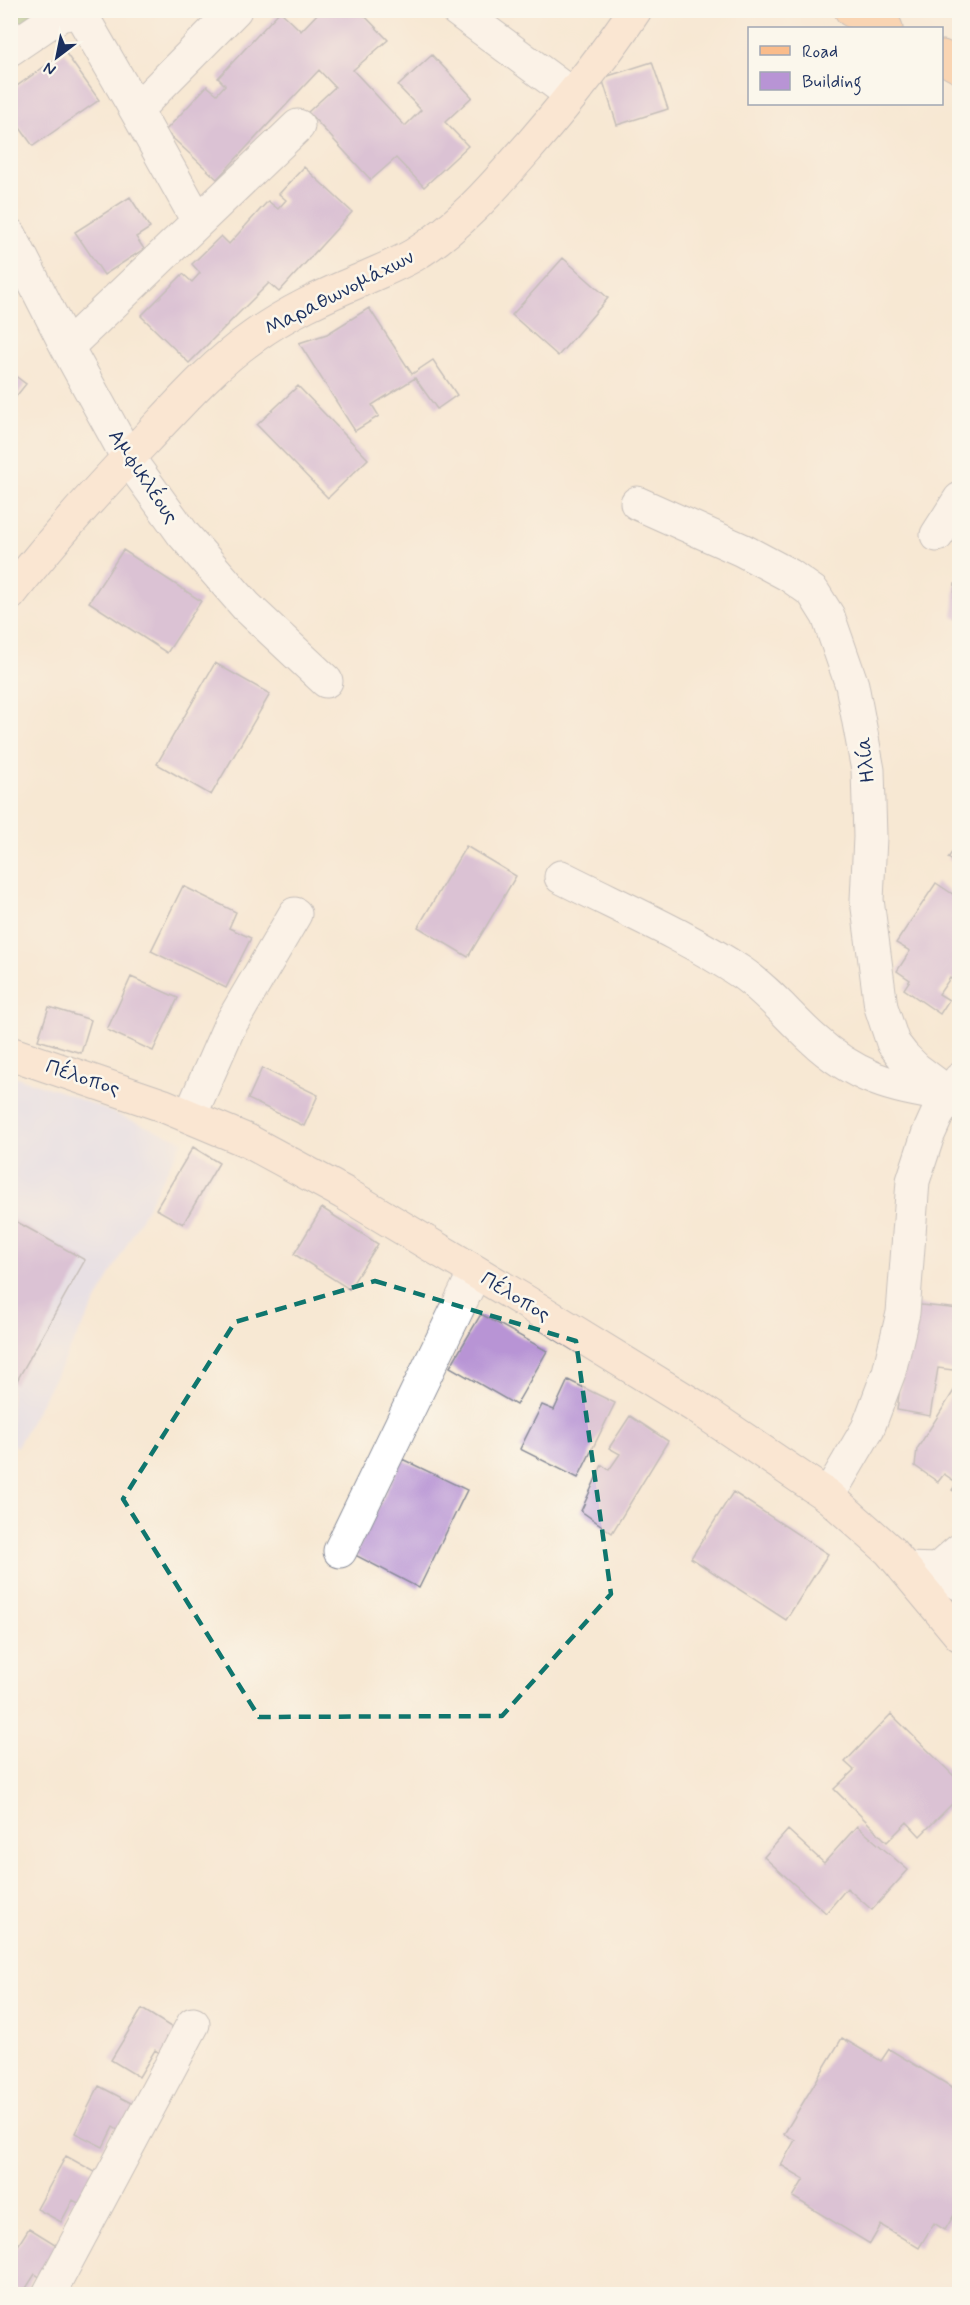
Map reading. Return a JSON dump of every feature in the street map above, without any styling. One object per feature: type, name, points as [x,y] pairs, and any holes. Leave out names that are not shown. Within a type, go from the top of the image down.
[{"type":"main road","points":[[851,10],[884,27]]},
{"type":"main road","points":[[943,58],[960,67]]},
{"type":"street","points":[[136,110],[235,10]]},
{"type":"street","points":[[457,10],[572,95]]},
{"type":"street","name":"Μαραθωνομάχων","points":[[10,594],[41,555],[128,458],[216,367],[253,337],[299,308],[412,256],[448,230],[504,175],[572,95],[635,10]]},
{"type":"street","points":[[10,50],[60,15],[79,11],[198,221]]},
{"type":"street","points":[[68,347],[298,126]]},
{"type":"street","name":"Αμφικλέους","points":[[10,235],[128,458],[183,534],[246,606],[326,681]]},
{"type":"street","points":[[937,535],[960,499]]},
{"type":"street","name":"Ηλία","points":[[637,503],[742,550],[789,575],[813,592],[828,616],[852,685],[865,752],[870,837],[867,900],[881,1007],[893,1043],[903,1056],[916,1069],[956,1092]]},
{"type":"street","points":[[561,877],[729,965],[772,998],[813,1040],[862,1074],[906,1089],[956,1092],[928,1135],[913,1181],[903,1313],[889,1372],[868,1428],[828,1496]]},
{"type":"street","points":[[190,1116],[229,1027],[295,914]]},
{"type":"street","name":"Πέλοπος","points":[[10,1053],[112,1086],[248,1141],[475,1272],[694,1406],[828,1496],[890,1551],[960,1635]]},
{"type":"street","points":[[340,1551],[475,1272]]},
{"type":"street","points":[[905,1569],[952,1568]]},
{"type":"street","points":[[50,2295],[193,2024]]},
{"type":"highlighted area","points":[[375,1281],[576,1341],[611,1594],[502,1716],[259,1717],[123,1499],[235,1322]]},
{"type":"shaded area","points":[[11,1075],[62,1092],[183,1141],[17,1447],[11,1443]]},
{"type":"green space","points":[[11,11],[46,11],[11,36]]},
{"type":"building","points":[[321,10],[359,10],[388,40],[353,70],[405,126],[421,110],[398,86],[432,55],[472,97],[445,122],[468,146],[424,187],[396,158],[371,180],[308,112],[335,87],[319,70],[217,179],[165,131],[207,86],[217,94],[225,85],[218,78],[280,11],[301,31]]},
{"type":"building","points":[[65,52],[99,100],[33,146],[10,114],[10,91]]},
{"type":"building","points":[[652,62],[668,109],[617,125],[602,78]]},
{"type":"building","points":[[304,167],[352,212],[279,292],[269,283],[189,363],[141,316],[183,274],[192,282],[200,273],[192,264],[221,236],[229,244],[268,201],[278,209],[286,200],[279,194]]},
{"type":"building","points":[[130,197],[150,228],[136,237],[144,249],[104,275],[75,232]]},
{"type":"building","points":[[563,258],[608,298],[558,356],[512,315]]},
{"type":"building","points":[[369,308],[412,374],[433,360],[457,395],[437,409],[415,378],[372,405],[379,416],[355,431],[299,343],[327,334]]},
{"type":"building","points":[[10,372],[26,384],[10,404]]},
{"type":"building","points":[[298,386],[368,459],[328,498],[257,425]]},
{"type":"building","points":[[123,550],[201,601],[167,653],[89,602]]},
{"type":"building","points":[[955,584],[960,584],[960,620],[953,617]]},
{"type":"building","points":[[215,663],[270,694],[211,795],[157,764]]},
{"type":"building","points":[[960,841],[960,865],[948,858]]},
{"type":"building","points":[[466,846],[516,876],[468,957],[418,927]]},
{"type":"building","points":[[936,883],[960,899],[960,980],[957,983],[950,978],[939,994],[949,1000],[940,1014],[904,989],[910,980],[897,971],[910,951],[896,943]]},
{"type":"building","points":[[183,886],[236,912],[229,928],[251,938],[226,988],[151,951]]},
{"type":"building","points":[[131,977],[178,998],[153,1051],[107,1030]]},
{"type":"building","points":[[49,1007],[91,1020],[81,1053],[38,1040]]},
{"type":"building","points":[[262,1068],[318,1095],[304,1126],[248,1099]]},
{"type":"building","points":[[193,1147],[219,1163],[183,1224],[156,1209]]},
{"type":"building","points":[[322,1208],[378,1244],[349,1289],[294,1254]]},
{"type":"building","points":[[10,1218],[85,1260],[15,1384],[10,1382]]},
{"type":"building","points":[[911,1304],[960,1309],[960,1371],[938,1368],[930,1416],[897,1410]]},
{"type":"building","points":[[481,1314],[547,1351],[516,1405],[450,1367]]},
{"type":"building","points":[[568,1380],[615,1403],[578,1478],[520,1449],[542,1405],[554,1410]]},
{"type":"building","points":[[960,1381],[960,1495],[952,1490],[957,1483],[944,1474],[938,1482],[915,1466],[917,1449]]},
{"type":"building","points":[[630,1416],[668,1441],[612,1533],[581,1511],[602,1465],[609,1470],[620,1454],[609,1448]]},
{"type":"building","points":[[402,1459],[467,1490],[419,1588],[355,1555]]},
{"type":"building","points":[[733,1492],[828,1554],[786,1620],[691,1558]]},
{"type":"building","points":[[891,1714],[960,1782],[960,1796],[920,1836],[907,1822],[887,1842],[834,1789],[854,1770],[845,1762]]},
{"type":"building","points":[[857,1826],[908,1870],[872,1910],[847,1888],[826,1913],[764,1857],[788,1830],[824,1863]]},
{"type":"building","points":[[142,2009],[179,2032],[164,2056],[155,2050],[139,2077],[111,2060]]},
{"type":"building","points":[[842,2038],[881,2061],[889,2049],[960,2092],[960,2105],[954,2114],[960,2117],[960,2205],[945,2230],[934,2223],[919,2248],[881,2225],[870,2244],[793,2197],[804,2179],[781,2165],[795,2140],[784,2134]]},
{"type":"building","points":[[99,2086],[137,2106],[122,2133],[113,2127],[103,2147],[75,2133]]},
{"type":"building","points":[[66,2156],[104,2177],[87,2208],[73,2200],[61,2222],[37,2209]]},
{"type":"building","points":[[29,2228],[63,2249],[44,2280],[35,2274],[23,2293],[10,2286],[10,2258]]}]
